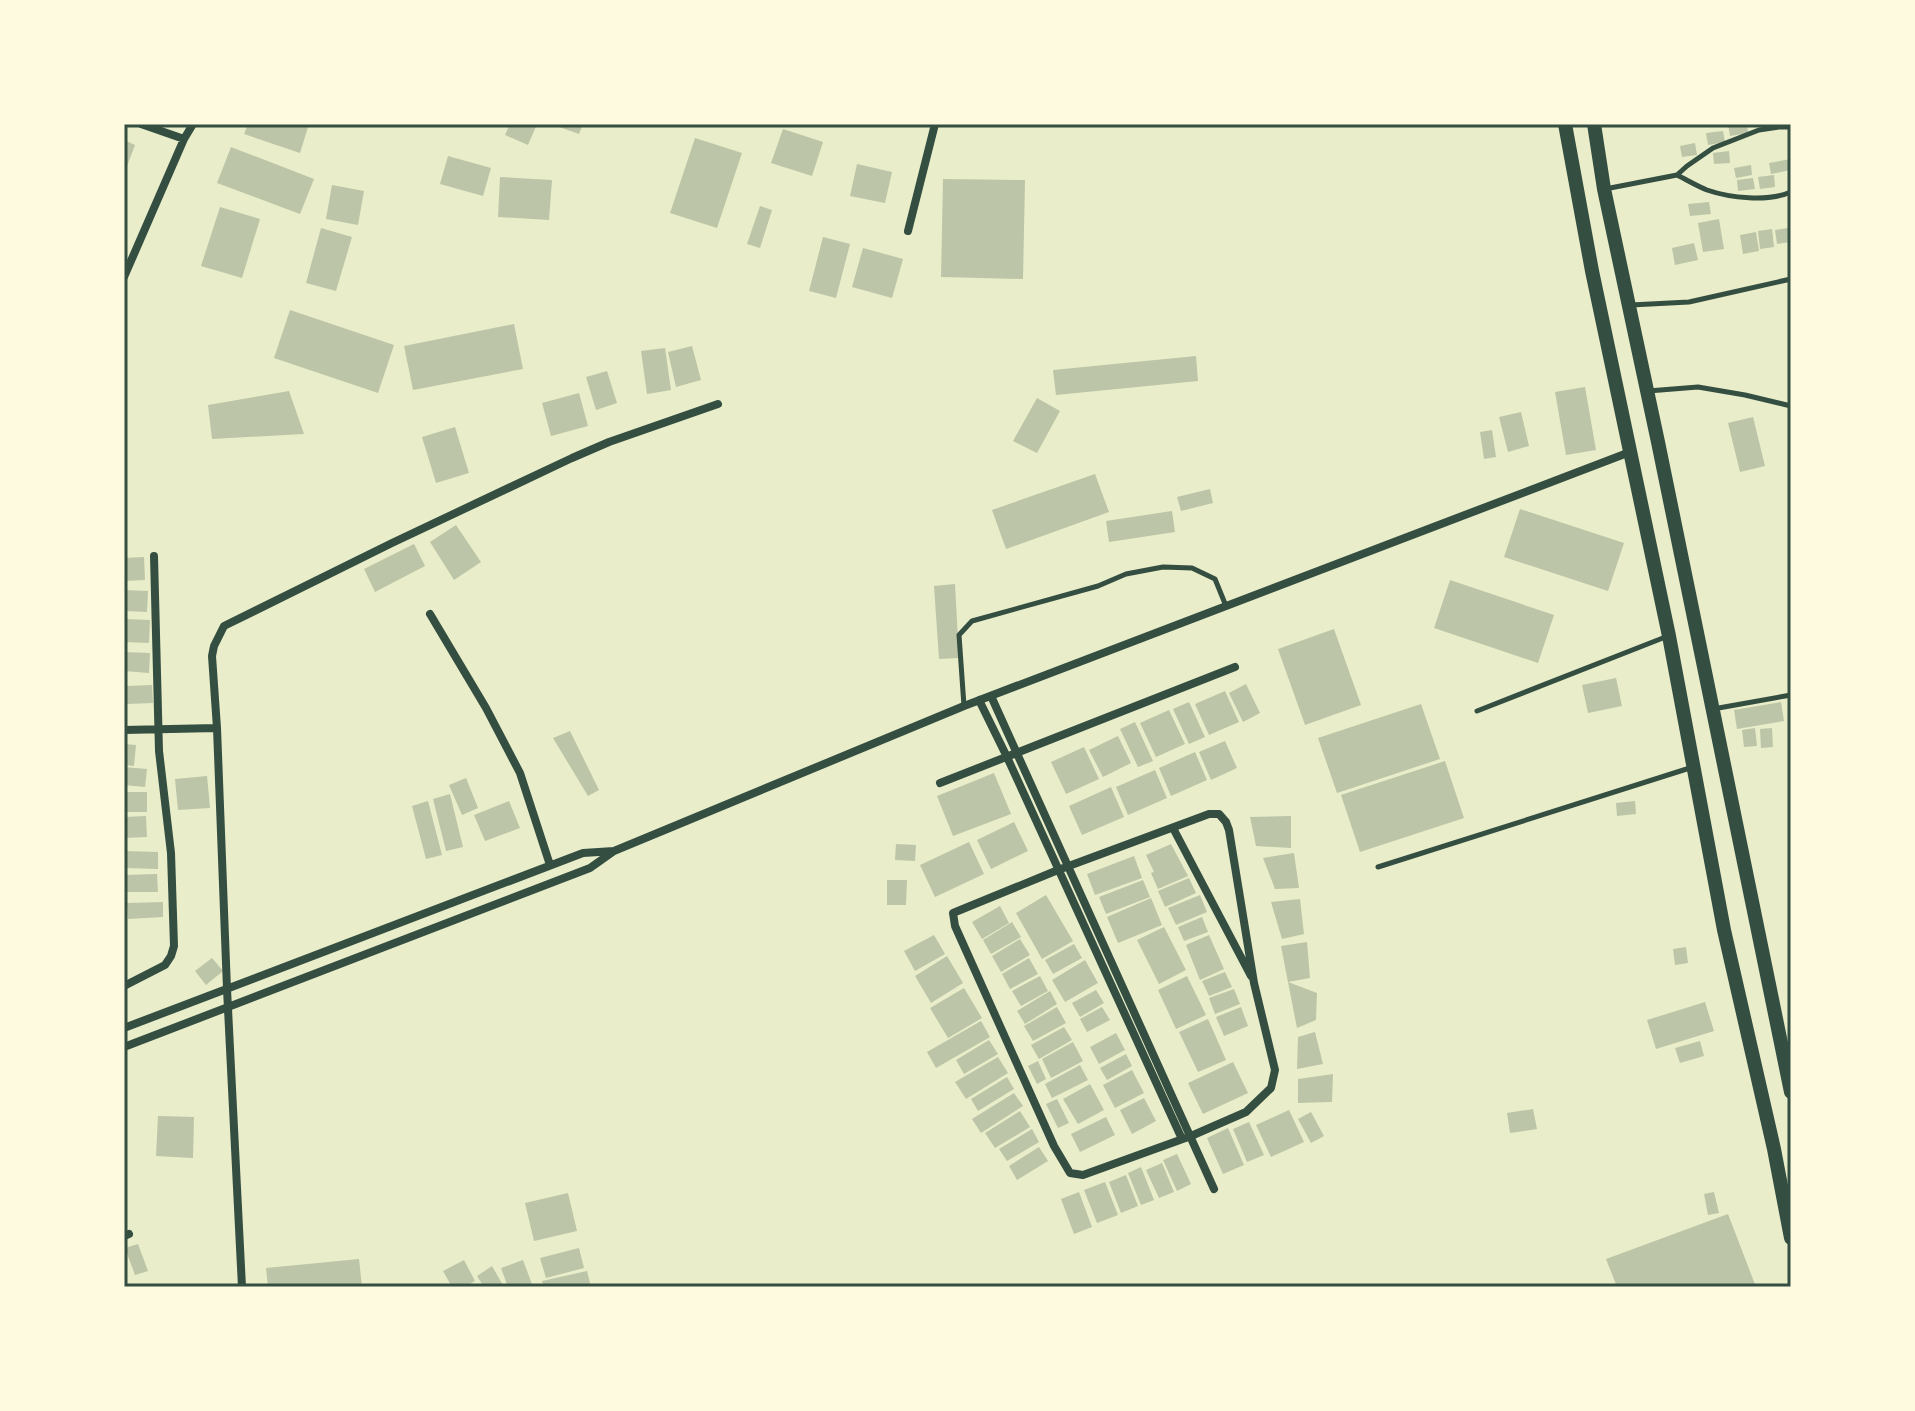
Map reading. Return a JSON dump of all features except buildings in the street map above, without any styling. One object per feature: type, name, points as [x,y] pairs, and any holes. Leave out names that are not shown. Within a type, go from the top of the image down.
[{"type":"main road","points":[[1565,124],[1592,271],[1669,636],[1724,930],[1791,1238]]},
{"type":"main road","points":[[1594,124],[1604,189],[1791,1092]]},
{"type":"street","points":[[141,124],[184,139]]},
{"type":"street","points":[[124,277],[193,124]]},
{"type":"street","points":[[908,231],[935,124]]},
{"type":"street","points":[[242,1287],[212,656],[224,626],[572,458],[637,431],[718,404]]},
{"type":"street","points":[[124,1047],[590,868],[614,851],[979,700],[1630,452]]},
{"type":"street","points":[[124,986],[165,965],[174,946],[171,853],[159,751],[154,556]]},
{"type":"street","points":[[430,614],[486,708],[520,773],[550,865]]},
{"type":"street","points":[[940,783],[1235,667]]},
{"type":"street","points":[[991,696],[1062,868]]},
{"type":"street","points":[[979,700],[1062,868],[1186,1138],[1214,1189]]},
{"type":"street","points":[[124,730],[217,728]]},
{"type":"street","points":[[1209,814],[1219,814],[1226,822],[1254,983],[1275,1070],[1271,1088],[1246,1112],[1186,1138],[1083,1175],[1070,1173],[1054,1146],[952,919],[953,913],[958,910],[1062,868],[1209,814]]},
{"type":"street","points":[[1173,828],[1254,983]]},
{"type":"street","points":[[124,1028],[583,853],[614,851]]},
{"type":"lane","points":[[1604,189],[1677,175],[1713,148],[1759,130],[1791,127]]},
{"type":"lane","points":[[1677,175],[1707,190],[1739,196],[1768,198],[1791,192]]},
{"type":"lane","points":[[1629,305],[1689,302],[1791,279]]},
{"type":"lane","points":[[1647,392],[1698,387],[1791,406]]},
{"type":"lane","points":[[964,706],[959,635],[972,621],[1098,586],[1126,574],[1163,567],[1192,568],[1215,579],[1226,606]]},
{"type":"lane","points":[[1477,711],[1669,636]]},
{"type":"lane","points":[[1712,709],[1791,695]]},
{"type":"lane","points":[[1378,867],[1694,766]]}]
